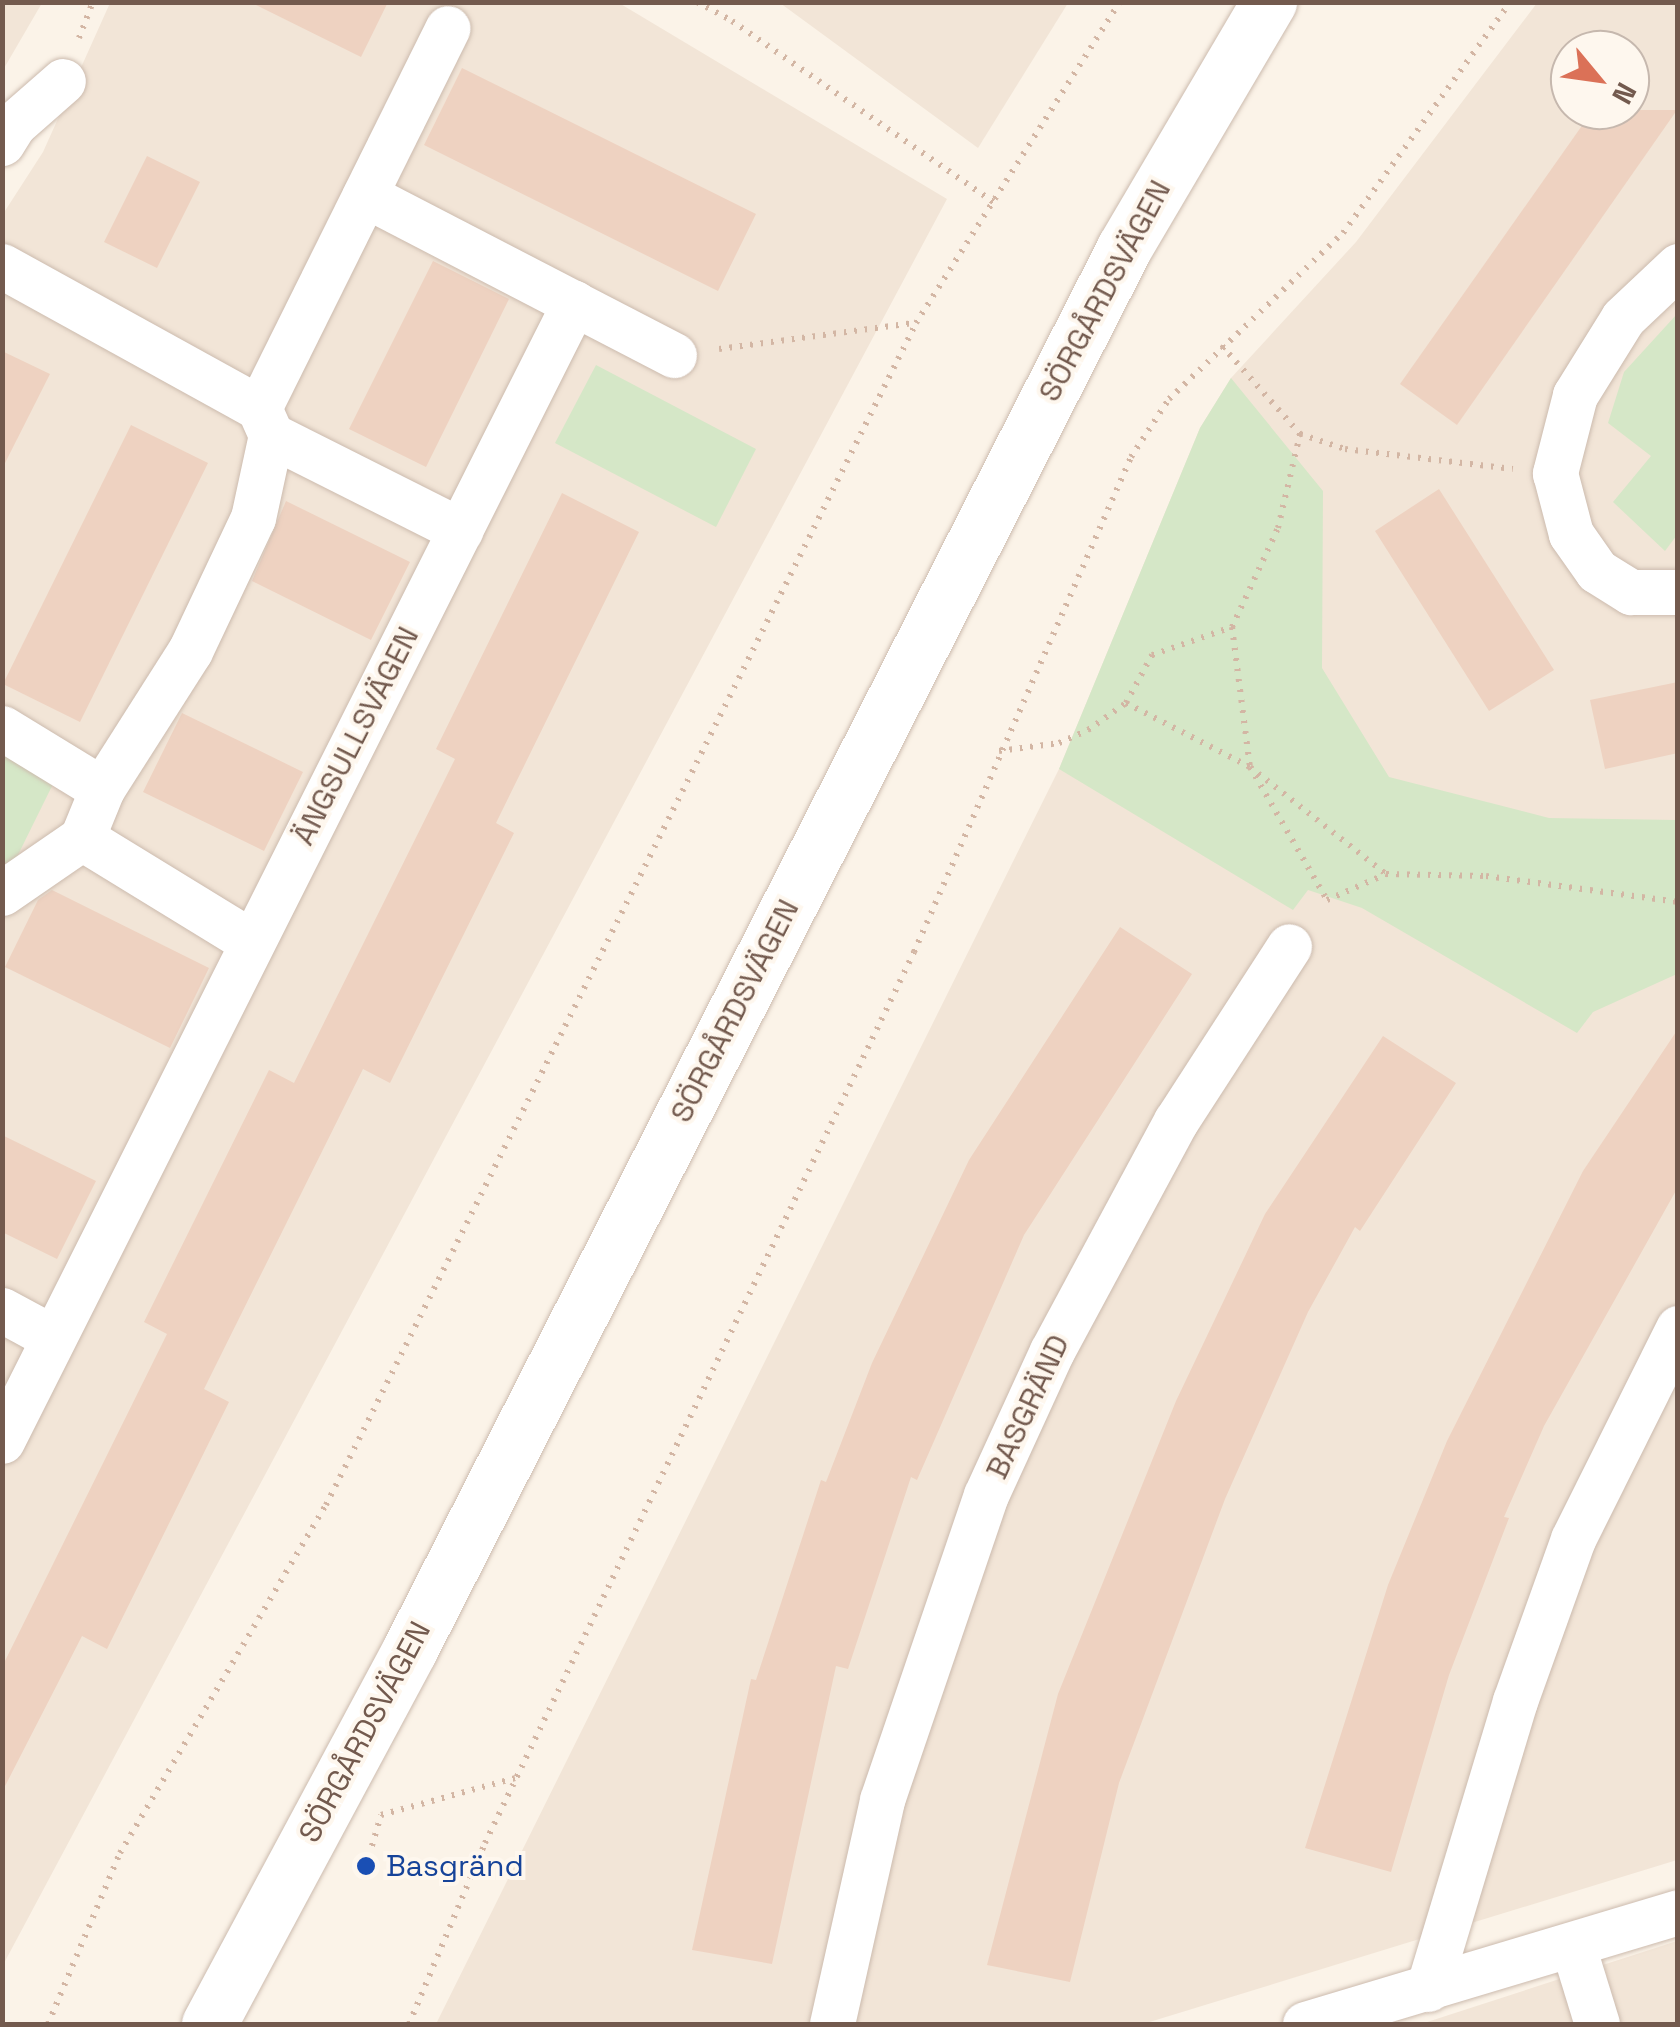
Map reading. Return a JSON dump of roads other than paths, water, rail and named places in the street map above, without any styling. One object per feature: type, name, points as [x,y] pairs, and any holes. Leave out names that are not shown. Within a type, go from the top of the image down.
[{"type":"street","name":"SÖRGÅRDSVÄGEN","points":[[208,2024],[410,1648],[1124,248],[1269,2]]},
{"type":"street","points":[[2,893],[82,838],[102,790],[190,651],[253,518],[265,422],[365,194],[448,28]]},
{"type":"street","points":[[2,142],[14,124],[63,81]]},
{"type":"street","points":[[365,194],[674,355]]},
{"type":"street","points":[[2,266],[265,422],[460,530]]},
{"type":"street","points":[[1678,266],[1624,318],[1575,395],[1554,474],[1571,534],[1597,571],[1631,592],[1678,592]]},
{"type":"street","name":"ÄNGSULLSVÄGEN","points":[[2,1441],[574,303]]},
{"type":"street","points":[[2,728],[102,790]]},
{"type":"street","points":[[82,838],[252,942]]},
{"type":"street","name":"BASGRÄND","points":[[832,2024],[882,1800],[986,1495],[1052,1351],[1176,1121],[1289,946]]},
{"type":"street","points":[[2,1310],[52,1337]]},
{"type":"street","points":[[1428,1989],[1515,1700],[1574,1539],[1678,1328]]},
{"type":"street","points":[[1305,2024],[1678,1912]]},
{"type":"street","points":[[1574,1946],[1597,2024]]},
{"type":"place","name":"Basgränd","points":[[366,1866]]}]
